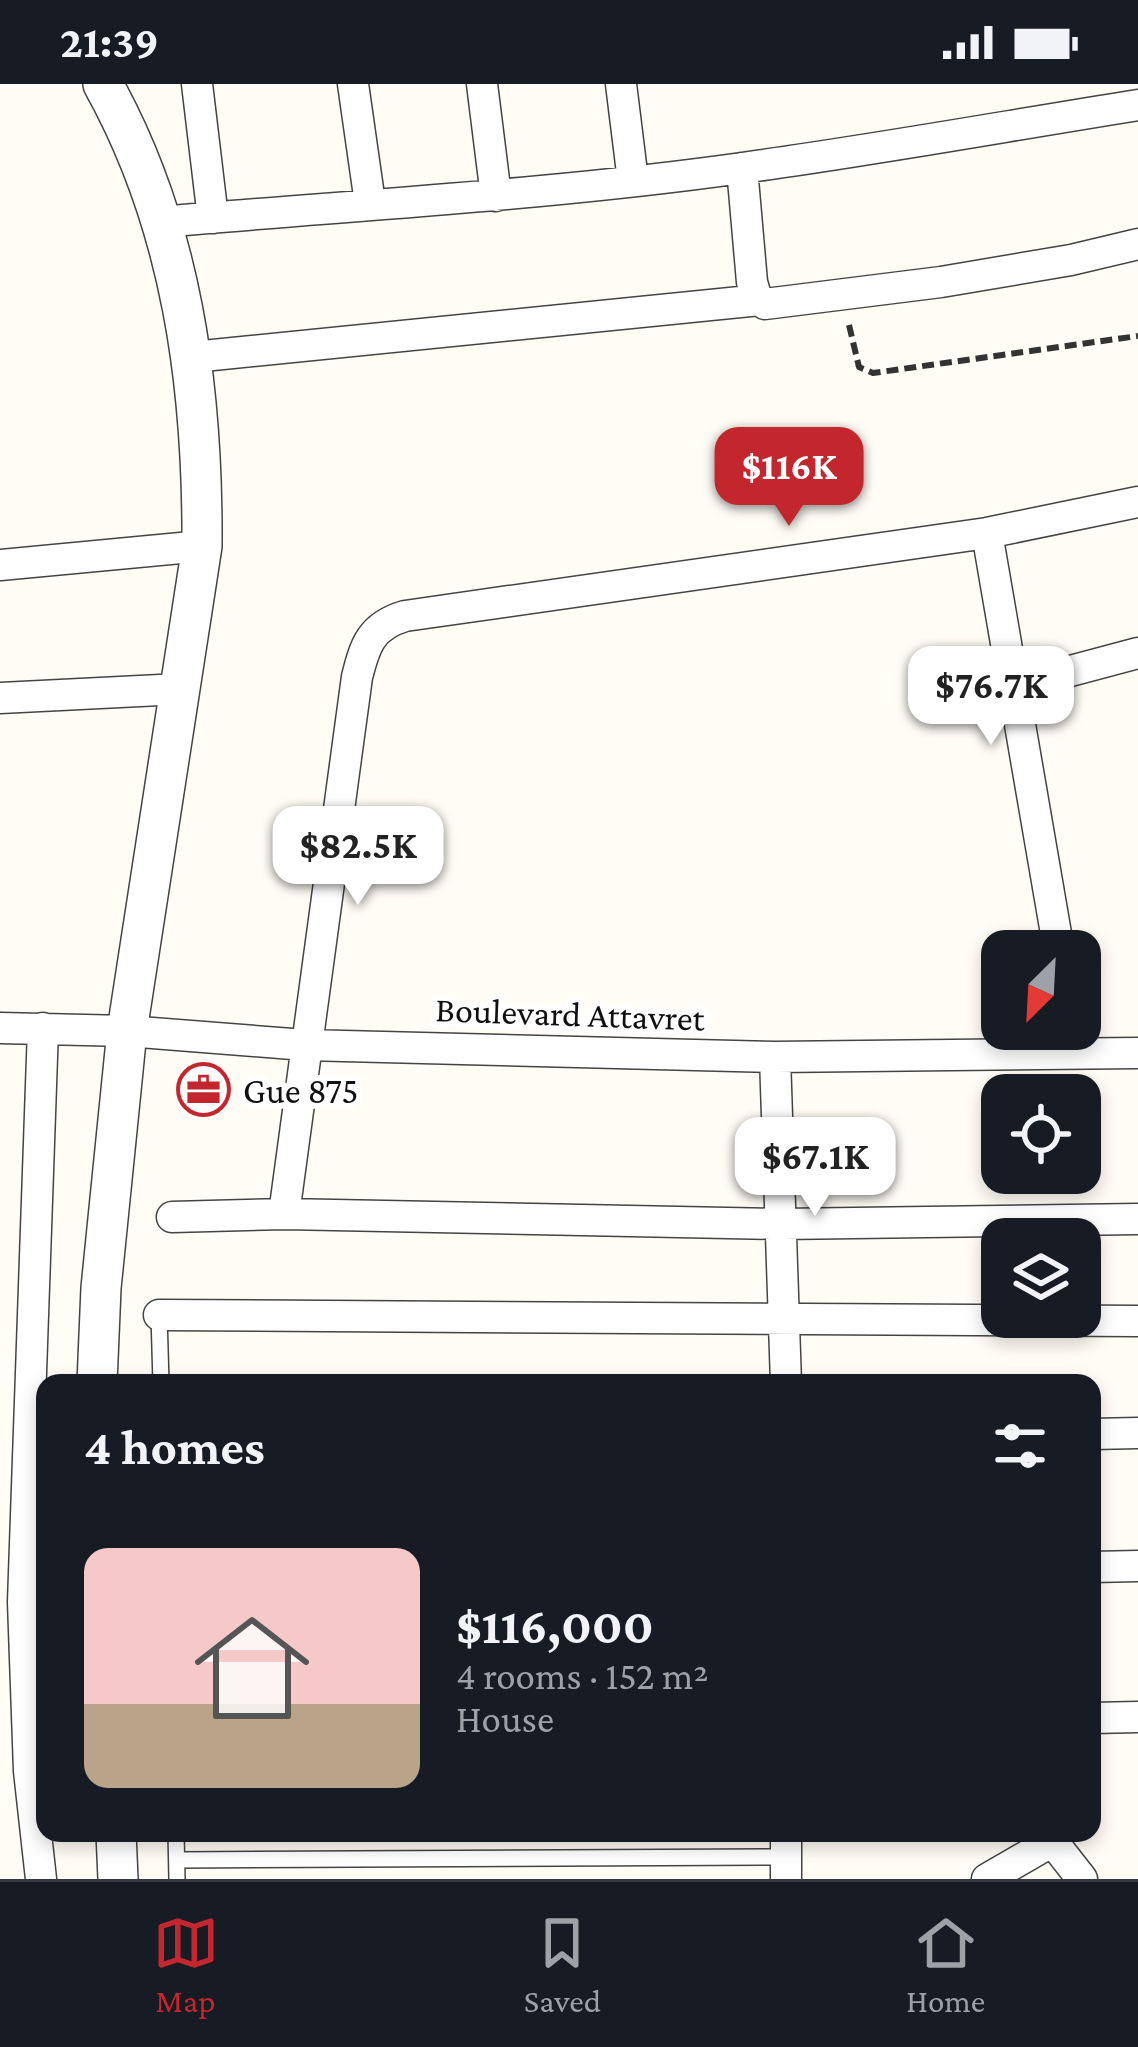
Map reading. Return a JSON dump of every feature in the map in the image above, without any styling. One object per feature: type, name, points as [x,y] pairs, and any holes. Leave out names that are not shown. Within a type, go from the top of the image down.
[{"type":"street","points":[[97,1374],[101,1288],[127,1031],[202,546],[201,420],[193,357],[161,222],[133,145],[103,84]]},
{"type":"street","points":[[197,84],[213,218]]},
{"type":"street","points":[[353,84],[370,203]]},
{"type":"street","points":[[482,84],[496,196]]},
{"type":"street","points":[[621,84],[632,181]]},
{"type":"street","points":[[161,222],[496,196],[742,168],[1138,105]]},
{"type":"street","points":[[742,168],[752,282],[765,304],[1071,260],[1138,244]]},
{"type":"street","points":[[193,357],[760,300]]},
{"type":"street","points":[[284,1214],[357,677],[365,647],[378,627],[405,616],[987,533],[1138,502]]},
{"type":"street","points":[[987,533],[1055,930]]},
{"type":"street","points":[[0,565],[202,546]]},
{"type":"street","points":[[1014,686],[1138,653]]},
{"type":"street","points":[[0,698],[180,688]]},
{"type":"street","name":"Boulevard Attavret","points":[[0,1028],[127,1031],[304,1045],[775,1057],[981,1046]]},
{"type":"street","points":[[41,1879],[25,1772],[11,1603],[43,1028]]},
{"type":"street","name":"Boulevard Attavret","points":[[1101,1046],[1138,1053]]},
{"type":"street","points":[[775,1057],[786,1374]]},
{"type":"street","points":[[172,1217],[284,1214],[782,1224],[1138,1219]]},
{"type":"street","points":[[159,1315],[1138,1322]]},
{"type":"street","points":[[1101,1434],[1138,1433]]},
{"type":"street","points":[[1101,1567],[1138,1566]]},
{"type":"street","points":[[1101,1718],[1138,1717]]},
{"type":"street","points":[[116,1842],[118,1879]]},
{"type":"street","points":[[987,1879],[1041,1842]]},
{"type":"street","points":[[1052,1842],[1082,1879]]},
{"type":"lane","points":[[159,1315],[161,1374]]},
{"type":"lane","points":[[176,1842],[177,1879]]},
{"type":"lane","points":[[176,1860],[786,1856]]},
{"type":"path","points":[[843,293],[859,367],[873,373],[1138,336]]},
{"type":"place","name":"Gue 875","points":[[204,1090]]}]
